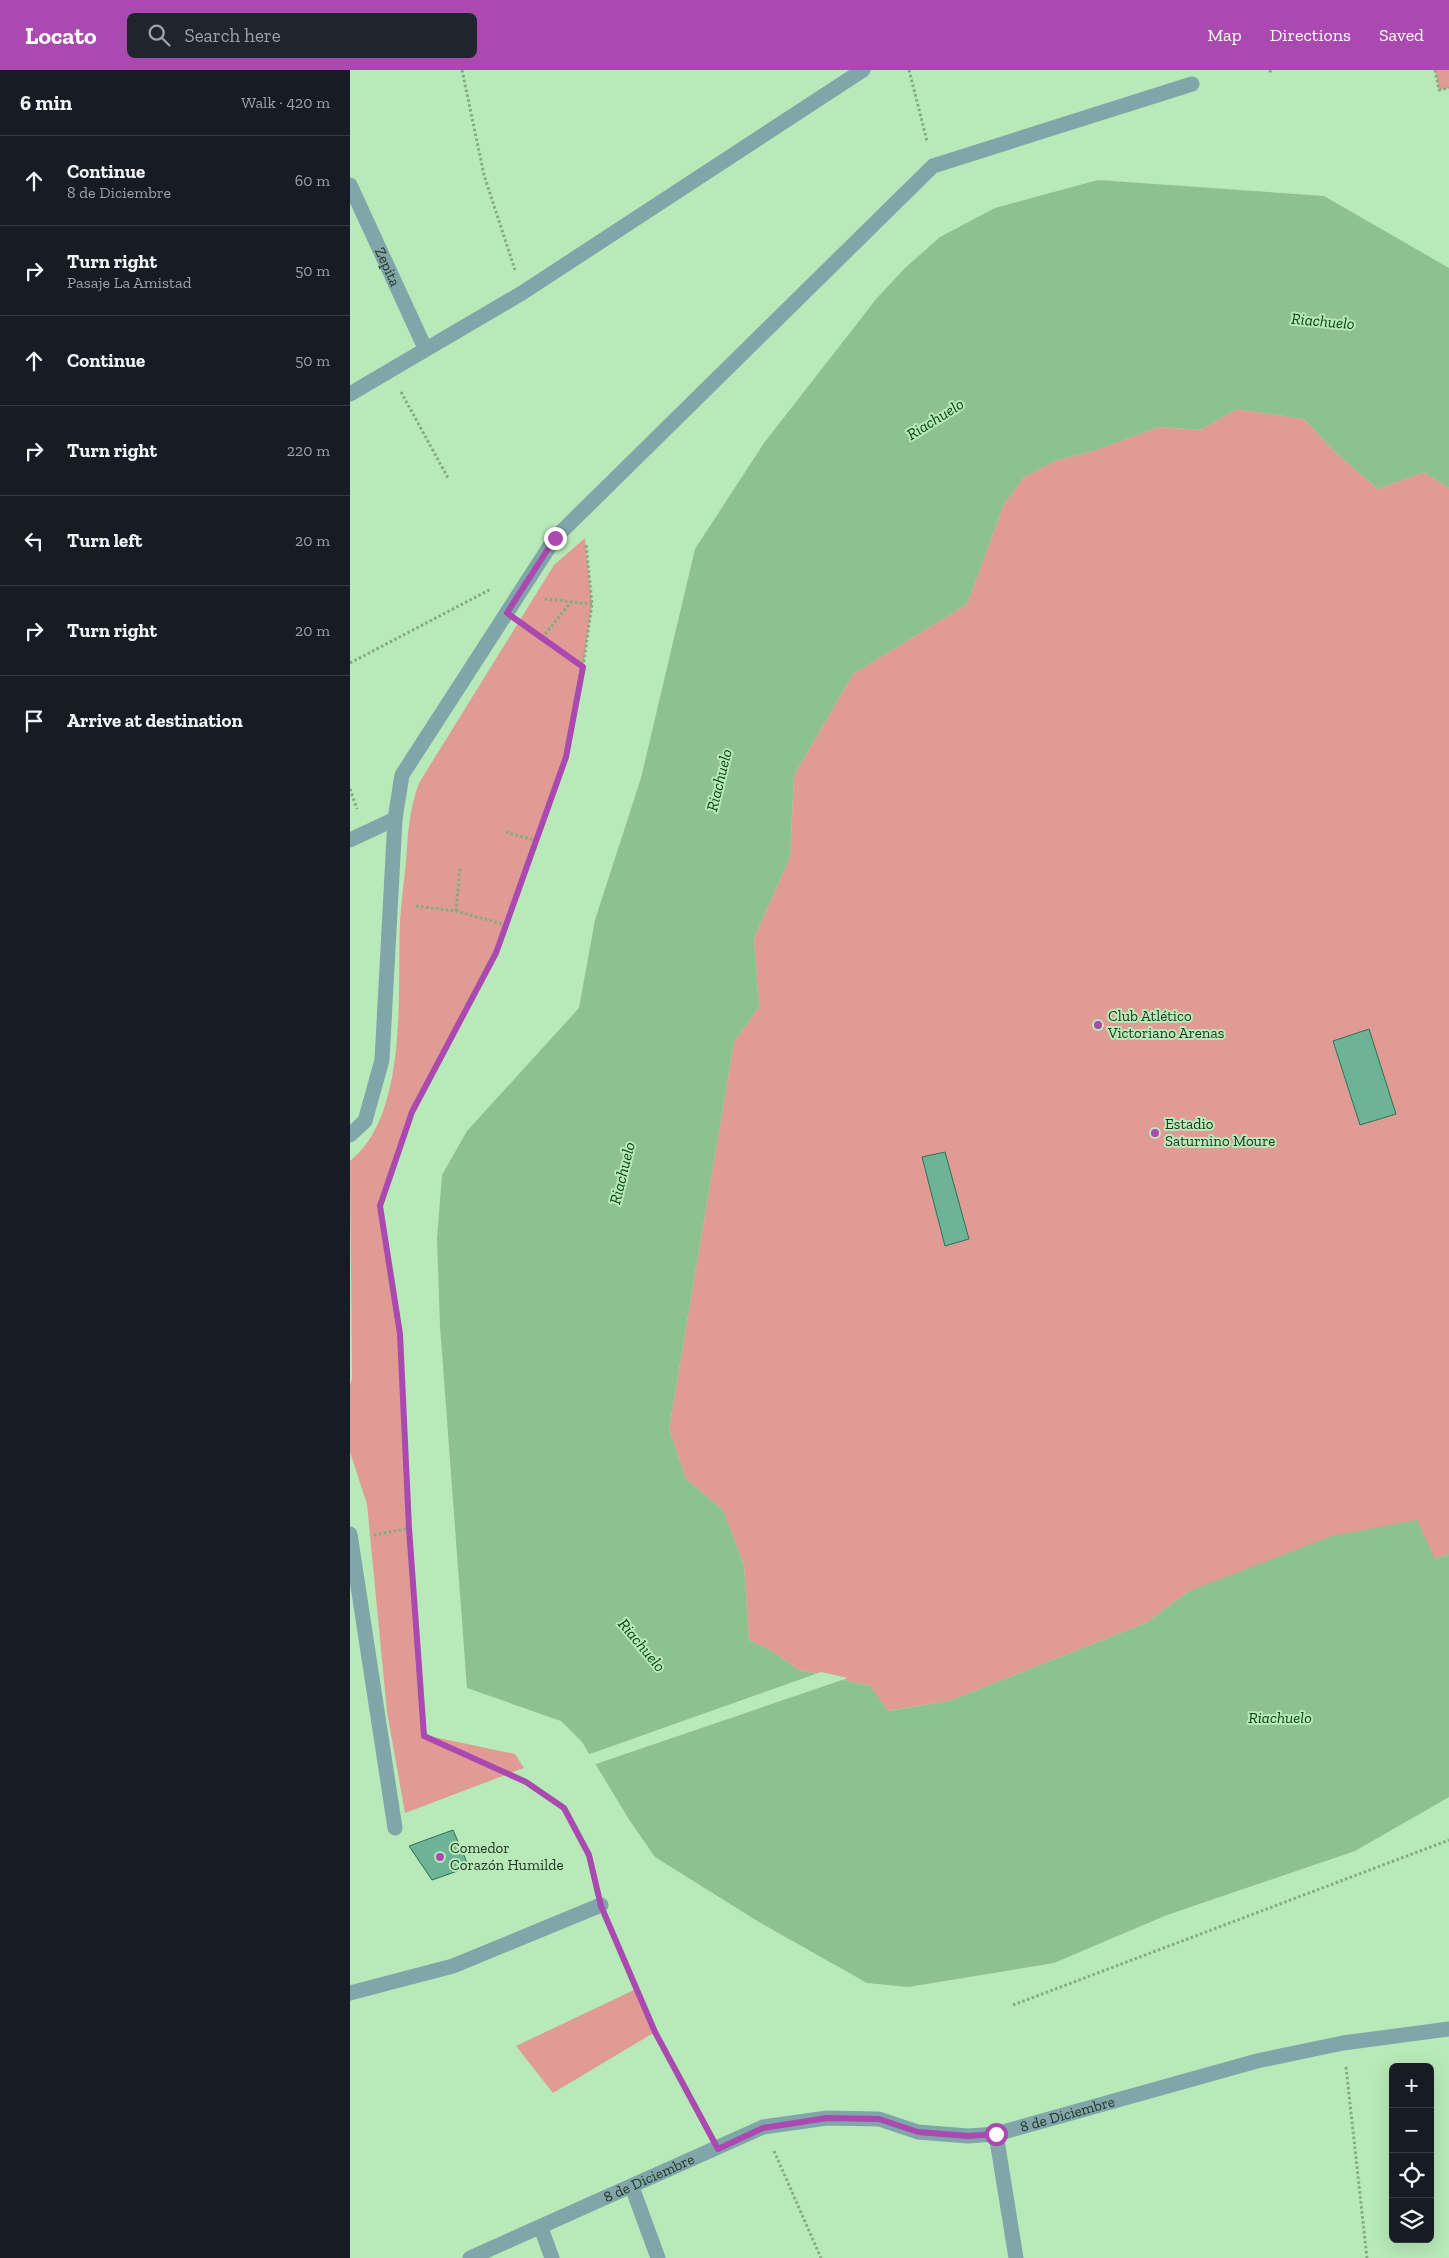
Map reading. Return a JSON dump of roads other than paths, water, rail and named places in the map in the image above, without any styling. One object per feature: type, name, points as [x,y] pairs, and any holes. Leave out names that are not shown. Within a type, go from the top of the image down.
[{"type":"street","points":[[350,394],[522,292],[863,70]]},
{"type":"street","points":[[350,1135],[365,1121],[382,1060],[395,819],[402,775],[555,538],[934,166],[1192,84]]},
{"type":"street","name":"Zepita","points":[[350,185],[425,348]]},
{"type":"street","points":[[350,840],[395,819]]},
{"type":"street","points":[[351,1537],[395,1828]]},
{"type":"street","points":[[350,1993],[453,1966],[601,1906]]},
{"type":"street","name":"8 de Diciembre","points":[[470,2258],[763,2128],[827,2118],[879,2119],[918,2132],[968,2136],[996,2134],[1257,2061],[1343,2043],[1449,2029]]},
{"type":"street","points":[[996,2134],[1016,2258]]},
{"type":"street","points":[[632,2187],[658,2258]]},
{"type":"street","points":[[541,2228],[552,2258]]},
{"type":"water","name":"Riachuelo","points":[[1098,180],[1324,196],[1449,268],[1449,488],[1424,472],[1378,489],[1336,453],[1304,419],[1237,409],[1200,430],[1159,427],[1093,451],[1057,460],[1024,477],[1004,504],[967,604],[853,674],[794,775],[790,857],[754,938],[759,1007],[734,1042],[669,1429],[686,1479],[723,1510],[744,1565],[749,1640],[770,1650],[799,1670],[870,1686],[888,1711],[949,1701],[1146,1623],[1189,1591],[1332,1536],[1417,1520],[1435,1559],[1449,1554],[1449,1797],[1355,1851],[1167,1915],[1054,1963],[908,1987],[867,1983],[759,1922],[655,1857],[630,1821],[582,1742],[561,1721],[467,1688],[440,1326],[437,1239],[442,1175],[467,1131],[579,1008],[595,920],[641,778],[695,549],[764,443],[877,298],[905,268],[940,237],[995,208]]},
{"type":"place","name":"Club Atlético Victoriano Arenas","points":[[1098,1025]]},
{"type":"place","name":"Estadio Saturnino Moure","points":[[1155,1133]]},
{"type":"place","name":"Comedor Corazón Humilde","points":[[440,1857]]}]
